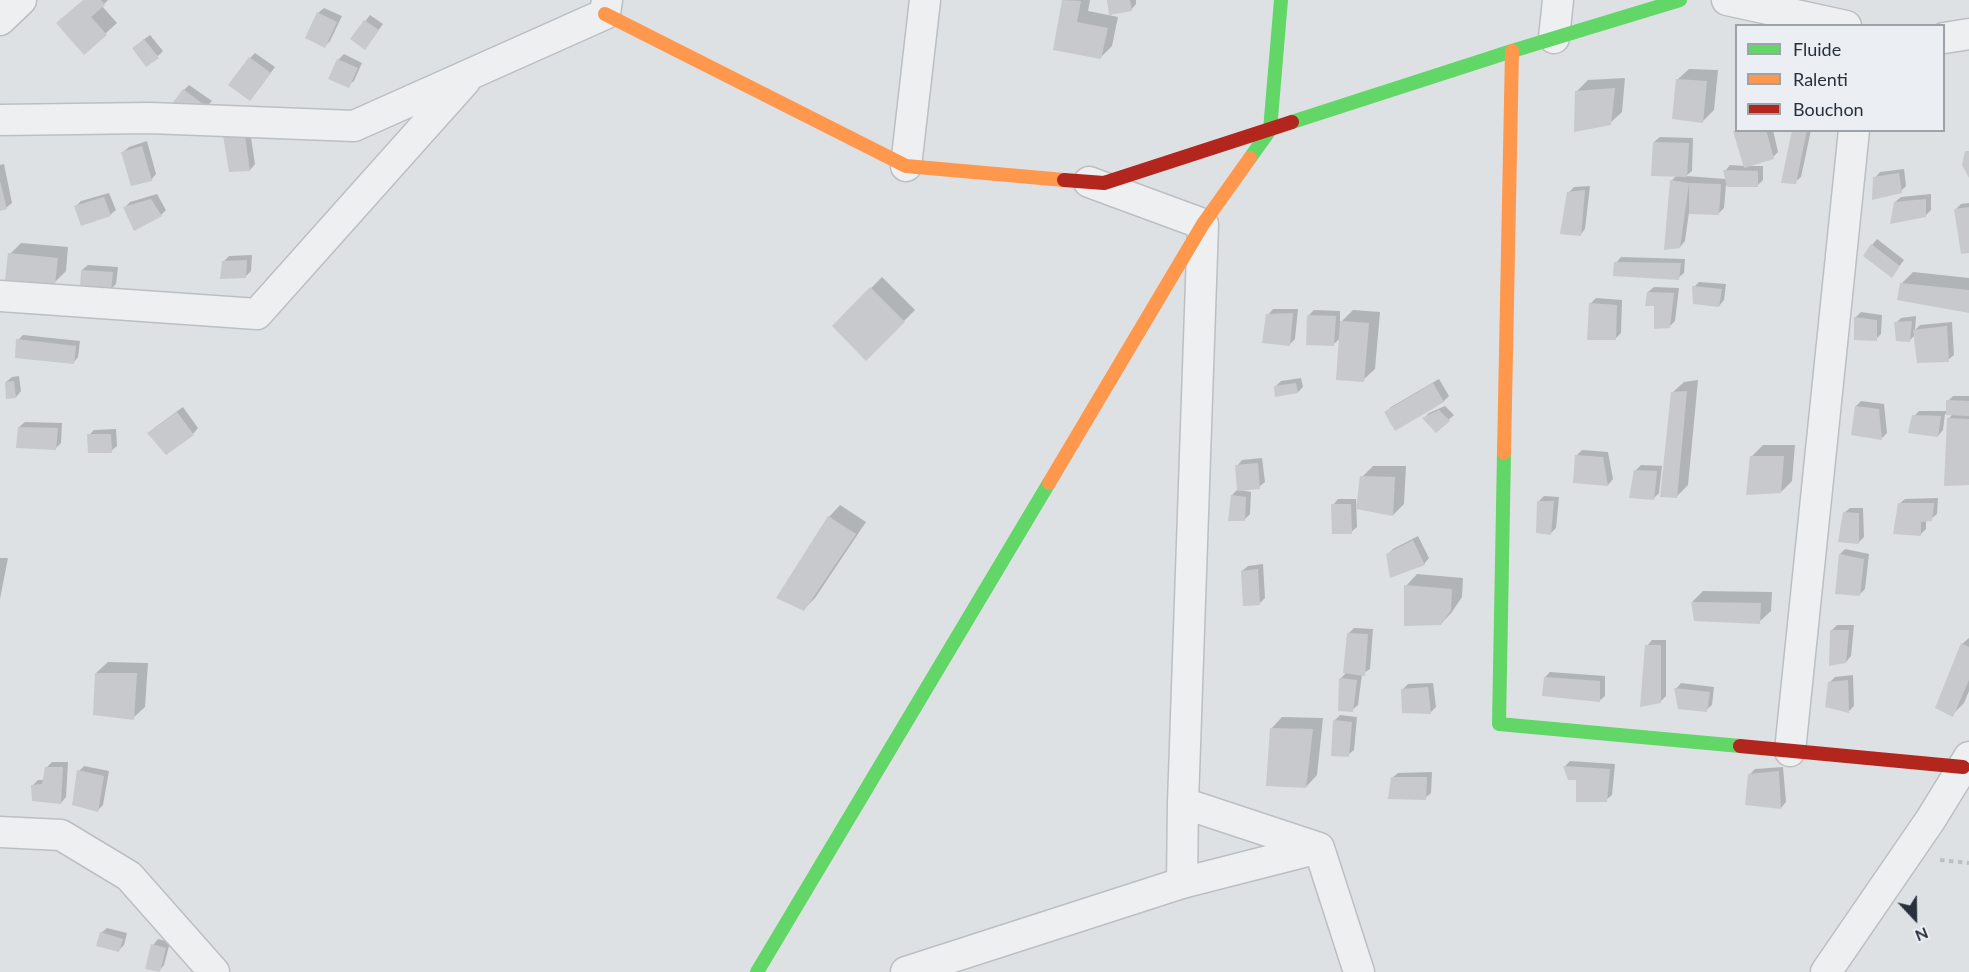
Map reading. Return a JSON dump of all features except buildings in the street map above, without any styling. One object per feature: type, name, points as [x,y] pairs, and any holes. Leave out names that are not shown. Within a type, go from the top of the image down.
[{"type":"street","points":[[0,20],[21,0]]},
{"type":"street","points":[[906,166],[925,0]]},
{"type":"street","points":[[757,972],[1203,224],[1270,129],[1281,0]]},
{"type":"street","points":[[1554,38],[1558,0]]},
{"type":"street","points":[[0,120],[150,118],[354,126],[473,73],[606,7],[906,166],[1104,183],[1512,51],[1680,0]]},
{"type":"street","points":[[1728,0],[1837,24]]},
{"type":"street","points":[[1945,38],[1969,34]]},
{"type":"street","points":[[1512,51],[1499,724],[1790,752],[1966,762],[1826,972]]},
{"type":"street","points":[[0,296],[257,314],[473,73]]},
{"type":"street","points":[[1790,752],[1854,132]]},
{"type":"street","points":[[1089,182],[1203,224]]},
{"type":"street","points":[[1182,883],[1203,224]]},
{"type":"street","points":[[1183,803],[1319,848]]},
{"type":"street","points":[[0,832],[61,834],[129,876],[214,972]]},
{"type":"street","points":[[906,972],[1182,883],[1319,848]]},
{"type":"street","points":[[1319,848],[1359,972]]},
{"type":"traffic: fast","points":[[1250,158],[1270,130],[1281,0]]},
{"type":"traffic: fast","points":[[1292,122],[1680,0]]},
{"type":"traffic: fast","points":[[1504,453],[1499,724],[1740,746]]},
{"type":"traffic: fast","points":[[757,972],[1049,483]]},
{"type":"traffic: slow","points":[[605,14],[906,166],[1064,180]]},
{"type":"traffic: slow","points":[[1504,453],[1512,51]]},
{"type":"traffic: slow","points":[[1049,483],[1203,224],[1250,158]]},
{"type":"traffic: jam","points":[[1064,180],[1104,183],[1292,122]]},
{"type":"traffic: jam","points":[[1740,746],[1963,767]]}]
